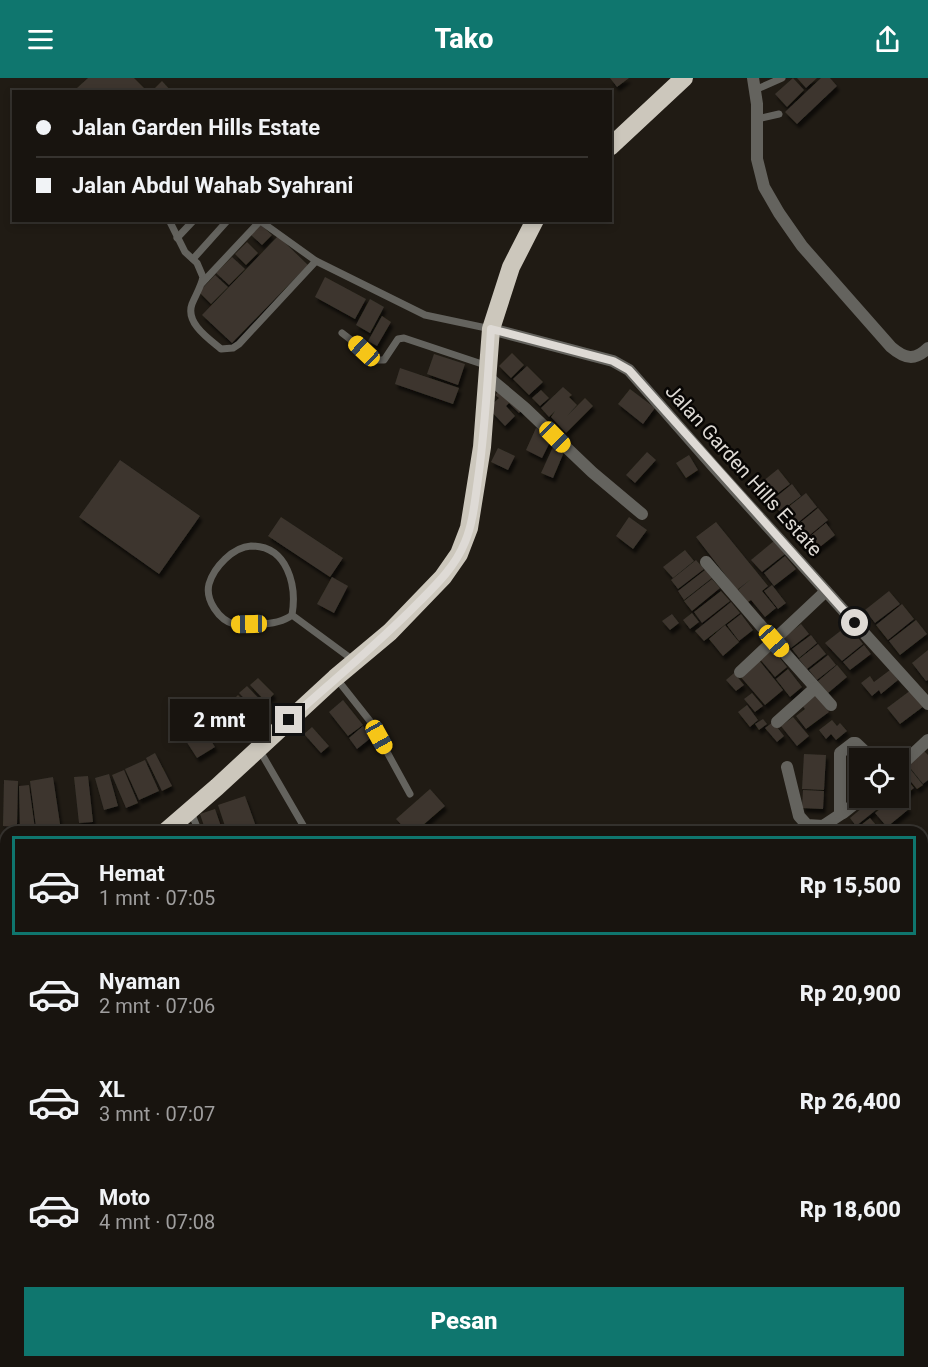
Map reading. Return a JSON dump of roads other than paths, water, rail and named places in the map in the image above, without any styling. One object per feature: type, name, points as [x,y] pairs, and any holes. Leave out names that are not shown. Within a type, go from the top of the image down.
[{"type":"highway","points":[[612,145],[684,78]]},
{"type":"highway","points":[[172,826],[335,678],[390,632],[443,578],[465,542],[473,511],[482,447],[491,329],[511,267],[534,222]]},
{"type":"street","points":[[754,84],[758,119],[757,159],[761,178],[779,213],[795,237],[898,353],[906,357],[917,358],[928,348]]},
{"type":"street","name":"Jalan Garden Hills Estate","points":[[491,329],[613,361],[629,370],[928,704]]},
{"type":"street","points":[[488,371],[592,472],[642,514]]},
{"type":"street","points":[[706,562],[831,705]]},
{"type":"street","points":[[740,672],[826,591]]},
{"type":"street","points":[[777,722],[815,688]]},
{"type":"street","points":[[909,758],[928,740]]},
{"type":"street","points":[[841,814],[840,753],[853,743],[861,748]]},
{"type":"street","points":[[787,767],[799,816],[807,825],[823,826],[849,808]]},
{"type":"lane","points":[[754,84],[782,78]]},
{"type":"lane","points":[[758,119],[779,114]]},
{"type":"lane","points":[[171,222],[185,252],[197,263],[203,277],[191,306],[191,313],[199,331],[221,349],[233,348],[316,261]]},
{"type":"lane","points":[[177,238],[192,222]]},
{"type":"lane","points":[[193,259],[226,222]]},
{"type":"lane","points":[[202,283],[259,222]]},
{"type":"lane","points":[[261,222],[316,261],[425,315],[491,329]]},
{"type":"lane","points":[[342,333],[377,360],[384,360],[398,339],[404,338],[488,371]]},
{"type":"lane","points":[[249,546],[272,552],[287,566],[294,600],[292,615],[286,620],[236,625],[226,621],[212,602],[209,584],[229,554],[249,546]]},
{"type":"lane","points":[[292,615],[355,661]]},
{"type":"lane","points":[[335,678],[370,721],[410,794]]},
{"type":"lane","points":[[259,749],[304,826]]},
{"type":"lane","points":[[191,811],[197,826]]}]
